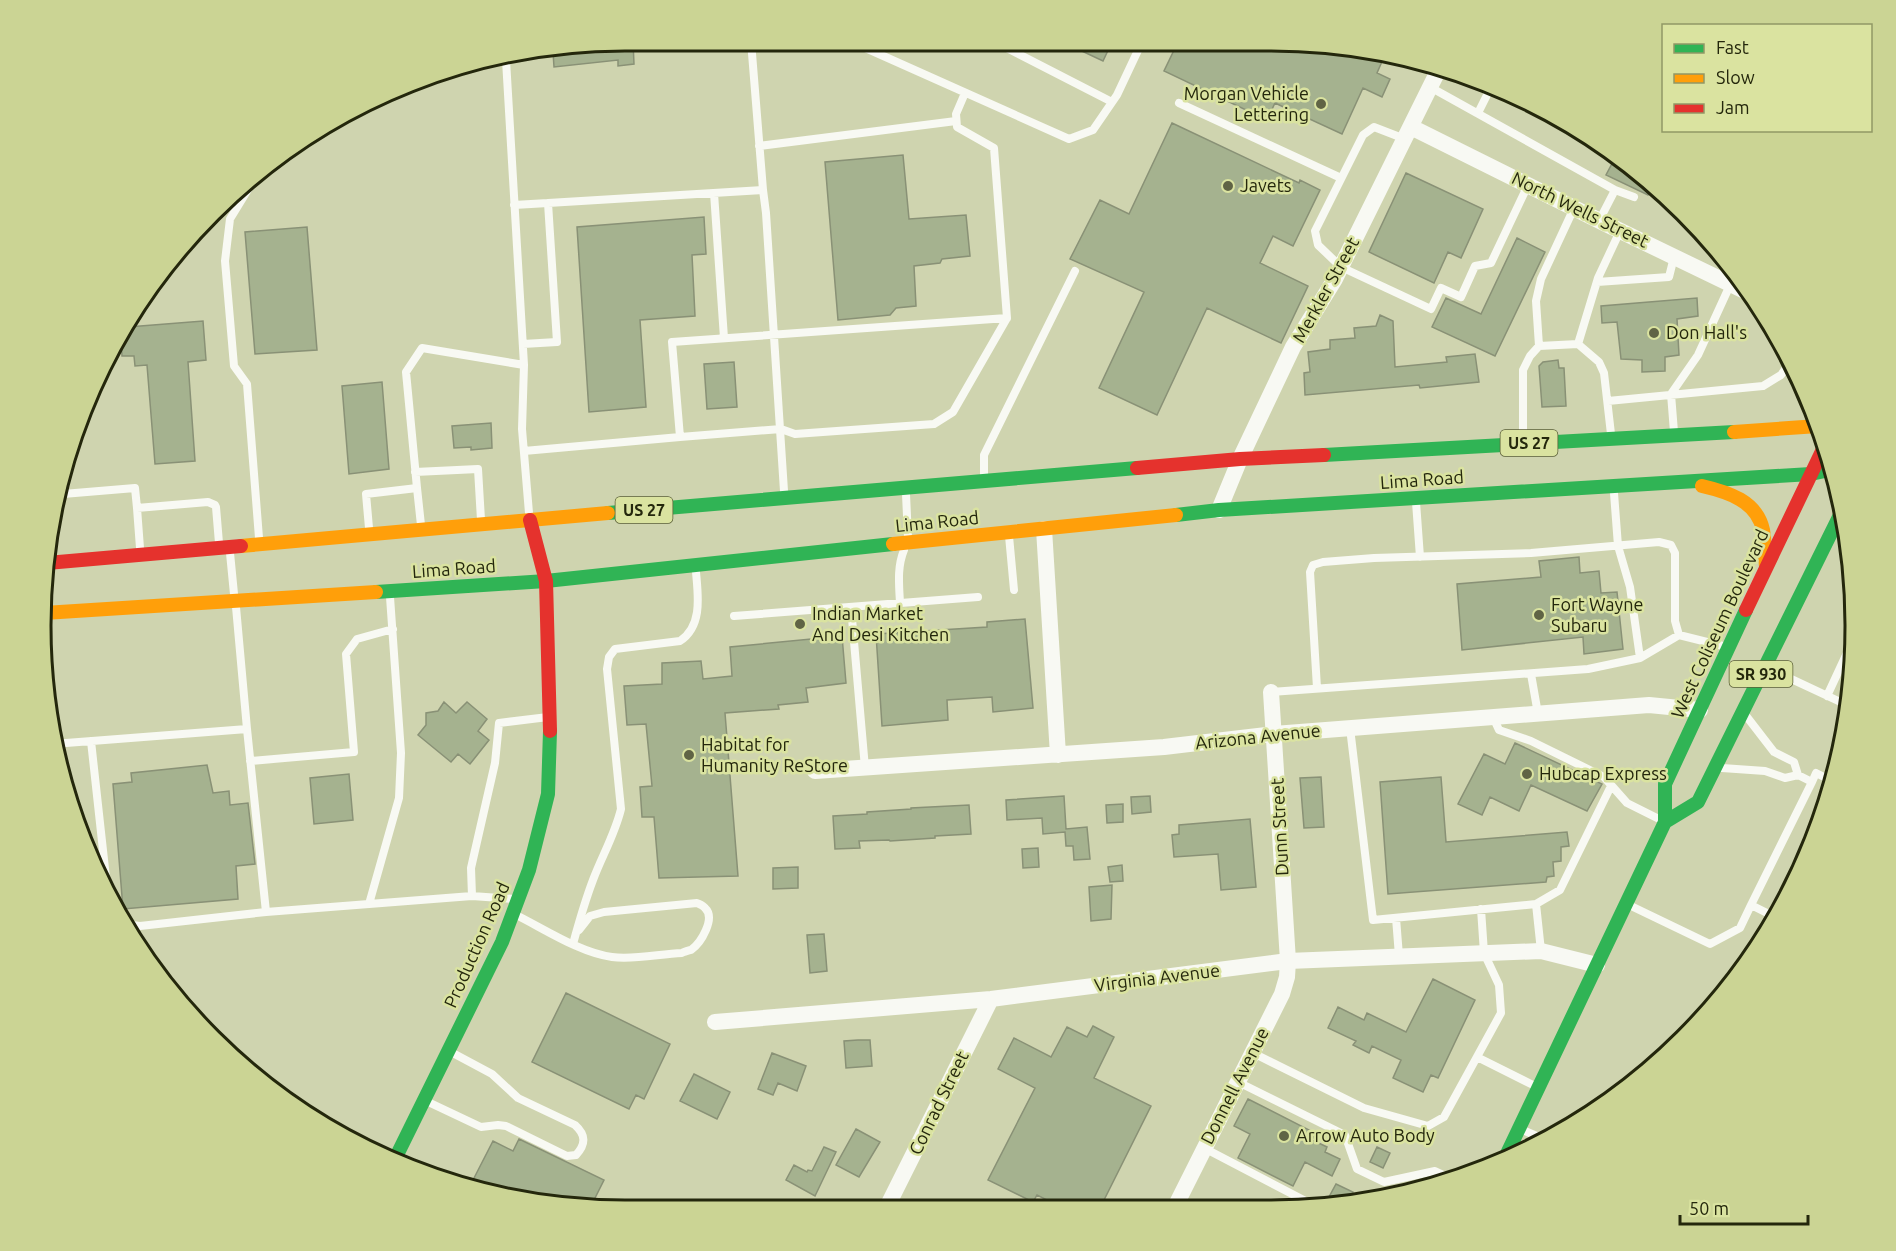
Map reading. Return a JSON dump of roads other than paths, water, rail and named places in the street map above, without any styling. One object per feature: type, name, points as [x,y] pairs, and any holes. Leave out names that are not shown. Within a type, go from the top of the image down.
[{"type":"main road","name":"Lima Road","points":[[55,562],[1240,459],[1809,427]]},
{"type":"main road","name":"West Coliseum Boulevard","points":[[1510,1147],[1665,822],[1665,784],[1820,457]]},
{"type":"main road","name":"Lima Road","points":[[51,613],[546,581],[1219,510],[1812,474],[1823,471]]},
{"type":"main road","points":[[1680,481],[1720,490],[1750,506],[1758,516],[1762,528],[1766,567]]},
{"type":"main road","name":"Production Road","points":[[398,1153],[514,914],[529,870],[548,794],[551,717],[546,581],[530,520]]},
{"type":"main road","name":"SR 930","points":[[1665,822],[1698,802],[1836,524]]},
{"type":"street","name":"Merkler Street","points":[[1219,510],[1240,459],[1293,347],[1341,267],[1434,80]]},
{"type":"street","name":"North Wells Street","points":[[1408,133],[1528,185],[1674,257],[1725,275]]},
{"type":"street","points":[[1044,529],[1058,755]]},
{"type":"street","name":"Dunn Street","points":[[1271,692],[1288,961]]},
{"type":"street","name":"Arizona Avenue","points":[[815,771],[1164,747],[1274,734],[1649,705],[1700,710]]},
{"type":"street","name":"Virginia Avenue","points":[[715,1022],[991,999],[1288,961],[1541,951],[1597,965]]},
{"type":"street","name":"Donnell Avenue","points":[[1178,1200],[1282,994],[1287,977],[1288,961]]},
{"type":"street","name":"Conrad Street","points":[[890,1200],[991,999]]},
{"type":"lane","points":[[752,51],[775,334],[785,498]]},
{"type":"lane","points":[[872,51],[1069,139],[1093,130],[1112,102],[1138,51]]},
{"type":"lane","points":[[1013,51],[1112,102]]},
{"type":"lane","points":[[506,64],[524,365],[522,429],[530,520]]},
{"type":"lane","points":[[1434,80],[1478,114],[1615,190],[1634,197]]},
{"type":"lane","points":[[524,451],[781,429],[795,434],[934,424],[953,412],[1006,318],[994,148],[957,128],[956,114],[965,93]]},
{"type":"lane","points":[[1478,114],[1488,94]]},
{"type":"lane","points":[[1179,103],[1341,178]]},
{"type":"lane","points":[[759,146],[956,121]]},
{"type":"lane","points":[[1408,133],[1374,127],[1363,135],[1315,231],[1318,245],[1341,267],[1431,309],[1441,288],[1461,297],[1475,266],[1491,263],[1528,185]]},
{"type":"lane","points":[[514,205],[763,190]]},
{"type":"lane","points":[[1599,220],[1615,190]]},
{"type":"lane","points":[[714,193],[724,338]]},
{"type":"lane","points":[[243,197],[230,219],[225,261],[234,366],[247,384],[260,544]]},
{"type":"lane","points":[[523,344],[557,342],[548,203]]},
{"type":"lane","points":[[1539,346],[1536,301],[1541,279],[1574,208]]},
{"type":"lane","points":[[1578,344],[1597,282],[1620,231]]},
{"type":"lane","points":[[1597,282],[1669,277],[1674,257]]},
{"type":"lane","points":[[984,481],[984,455],[1075,271]]},
{"type":"lane","points":[[1674,436],[1671,394],[1698,355],[1731,283]]},
{"type":"lane","points":[[680,437],[672,342],[1006,318]]},
{"type":"lane","points":[[1523,444],[1523,370],[1530,356],[1539,346],[1578,344],[1599,362],[1604,372],[1612,439]]},
{"type":"lane","points":[[422,529],[406,372],[422,348],[524,365]]},
{"type":"lane","points":[[1608,401],[1763,386],[1781,375],[1785,369]]},
{"type":"lane","points":[[415,472],[478,469],[482,524]]},
{"type":"lane","points":[[1613,486],[1618,546],[1630,587],[1640,658]]},
{"type":"lane","points":[[900,603],[900,562],[908,543],[906,487]]},
{"type":"lane","points":[[67,494],[135,488],[140,555]]},
{"type":"lane","points":[[369,534],[366,494],[417,488]]},
{"type":"lane","points":[[1416,499],[1420,557]]},
{"type":"lane","points":[[137,508],[212,503],[216,507],[235,601],[266,912]]},
{"type":"lane","points":[[1009,533],[1014,591]]},
{"type":"lane","points":[[1317,688],[1310,572],[1313,565],[1323,562],[1531,553],[1659,542],[1671,544],[1675,553],[1675,621],[1679,635]]},
{"type":"lane","points":[[573,944],[593,879],[616,827],[621,809],[607,669],[609,657],[615,649],[680,641],[688,636],[698,604],[696,565]]},
{"type":"lane","points":[[369,904],[399,798],[401,753],[390,591]]},
{"type":"lane","points":[[735,616],[978,597]]},
{"type":"lane","points":[[851,607],[866,768]]},
{"type":"lane","points":[[250,761],[354,752],[346,654],[357,639],[393,629]]},
{"type":"lane","points":[[1271,692],[1587,669],[1640,658],[1679,635],[1729,648]]},
{"type":"lane","points":[[1827,696],[1844,658]]},
{"type":"lane","points":[[1765,666],[1840,702]]},
{"type":"lane","points":[[1531,674],[1538,714]]},
{"type":"lane","points":[[1743,711],[1774,752],[1794,762],[1798,775]]},
{"type":"lane","points":[[472,896],[471,868],[495,763],[500,723],[551,717]]},
{"type":"lane","points":[[1492,717],[1499,730],[1532,741],[1604,777],[1627,803],[1665,822]]},
{"type":"lane","points":[[1350,728],[1373,920],[1536,904],[1560,890],[1611,786]]},
{"type":"lane","points":[[63,743],[247,729]]},
{"type":"lane","points":[[91,741],[105,868]]},
{"type":"lane","points":[[1715,768],[1765,771],[1785,778],[1798,775],[1812,782]]},
{"type":"lane","points":[[1626,904],[1710,944],[1740,928],[1816,773],[1824,777]]},
{"type":"lane","points":[[136,925],[266,912],[472,896],[519,899]]},
{"type":"lane","points":[[514,914],[573,944],[612,957],[682,953],[691,950],[700,941],[710,915],[706,908],[696,903],[604,912],[590,916],[580,928],[573,944]]},
{"type":"lane","points":[[1536,904],[1541,951]]},
{"type":"lane","points":[[1751,905],[1768,913]]},
{"type":"lane","points":[[1252,1053],[1364,1108],[1428,1126],[1444,1117],[1501,1013],[1499,985],[1484,953],[1481,909]]},
{"type":"lane","points":[[1396,918],[1399,956]]},
{"type":"lane","points":[[424,1100],[481,1127],[506,1126],[567,1156],[576,1155],[581,1150],[584,1141],[582,1132],[575,1125],[518,1098],[492,1074],[449,1050]]},
{"type":"lane","points":[[1477,1057],[1538,1088]]},
{"type":"lane","points":[[1238,1082],[1345,1135],[1357,1168],[1384,1182],[1435,1171],[1441,1174]]},
{"type":"lane","points":[[1519,1128],[1535,1135]]},
{"type":"lane","points":[[1204,1148],[1302,1199]]},
{"type":"place","name":"Morgan Vehicle Lettering","points":[[1321,104]]},
{"type":"place","name":"Javets","points":[[1228,186]]},
{"type":"place","name":"Don Hall's","points":[[1654,333]]},
{"type":"place","name":"Fort Wayne Subaru","points":[[1539,615]]},
{"type":"place","name":"Indian Market And Desi Kitchen","points":[[800,624]]},
{"type":"place","name":"Habitat for Humanity ReStore","points":[[689,755]]},
{"type":"place","name":"Hubcap Express","points":[[1527,774]]},
{"type":"place","name":"Arrow Auto Body","points":[[1284,1136]]}]
